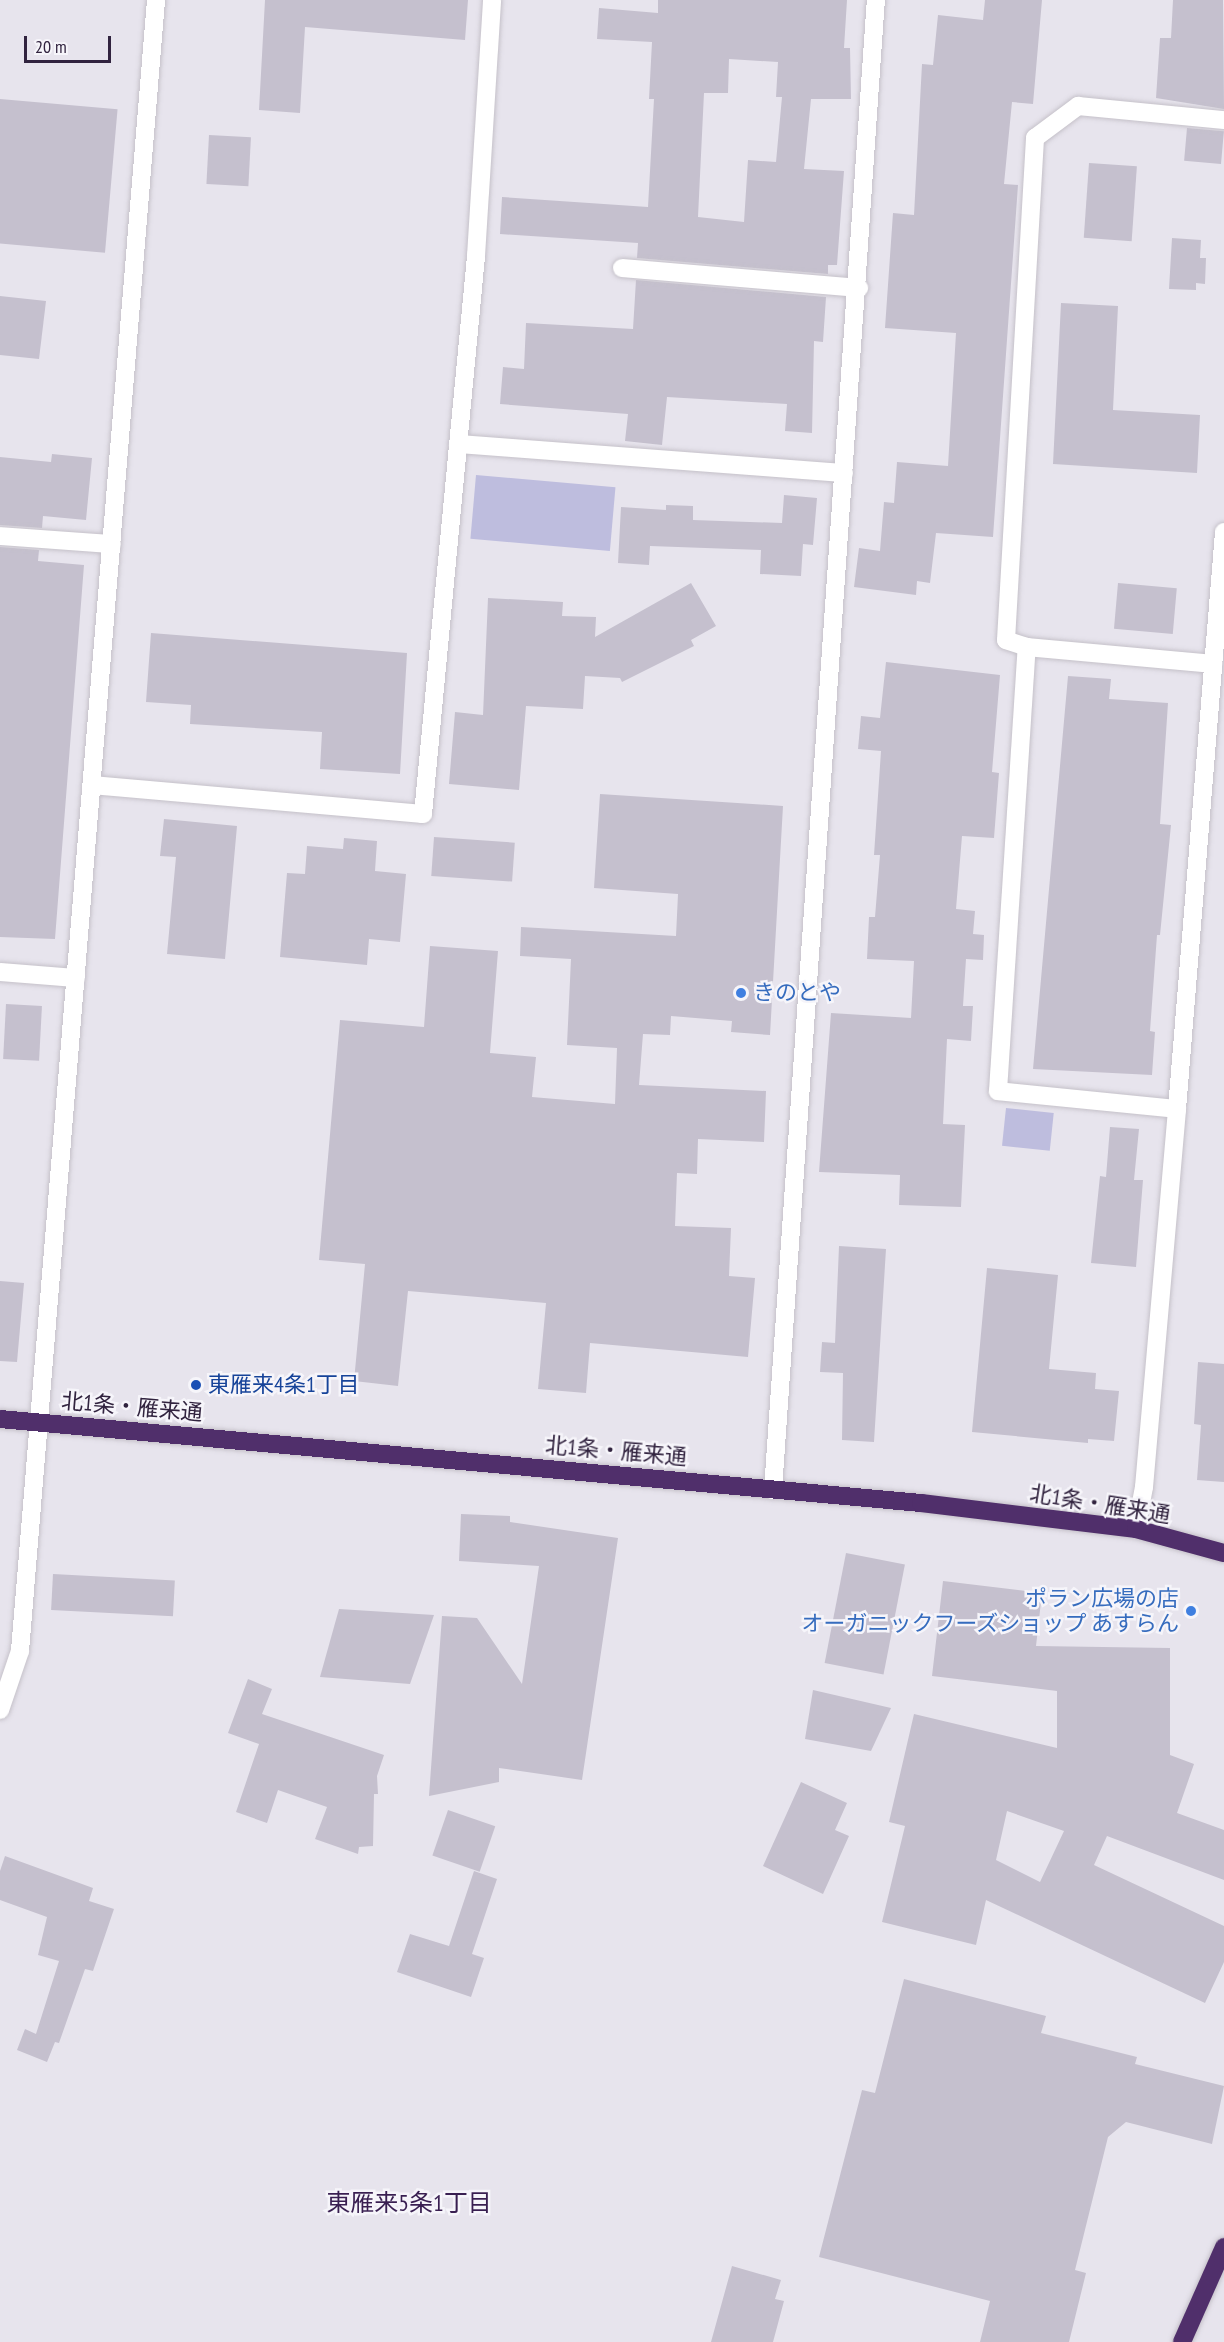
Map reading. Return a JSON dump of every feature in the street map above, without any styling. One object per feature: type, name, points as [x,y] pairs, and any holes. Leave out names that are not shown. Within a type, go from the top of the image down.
[{"type":"highway","name":"北1条・雁来通","points":[[0,1419],[773,1490],[1136,1529],[1224,1552]]},
{"type":"highway","points":[[1182,2342],[1224,2247]]},
{"type":"street","points":[[0,1710],[20,1651],[156,0]]},
{"type":"street","points":[[92,785],[423,814],[476,256],[492,0]]},
{"type":"street","points":[[773,1490],[859,288],[876,0]]},
{"type":"street","points":[[1214,664],[1027,647],[1006,640],[1035,138],[1078,106],[1224,120]]},
{"type":"street","points":[[622,268],[859,288]]},
{"type":"street","points":[[458,444],[844,473]]},
{"type":"street","points":[[1136,1529],[1144,1487],[1224,532]]},
{"type":"street","points":[[0,536],[112,544]]},
{"type":"street","points":[[1027,647],[998,1091],[1177,1109]]},
{"type":"street","points":[[0,972],[76,978]]},
{"type":"shaded area","points":[[476,475],[615,487],[610,551],[470,539]]},
{"type":"shaded area","points":[[1006,1108],[1054,1113],[1050,1151],[1002,1146]]},
{"type":"building","points":[[265,0],[468,0],[465,40],[305,27],[300,113],[259,110]]},
{"type":"building","points":[[658,0],[847,0],[844,48],[850,48],[851,99],[811,99],[804,169],[844,171],[837,265],[828,265],[828,274],[637,258],[638,243],[500,234],[502,197],[648,207],[654,99],[649,99],[652,42],[597,39],[599,8],[658,13]],"holes":[[[729,59],[778,62],[776,97],[782,97],[776,162],[748,160],[744,222],[698,217],[704,93],[728,93]]]},
{"type":"building","points":[[985,0],[1042,0],[1033,104],[1012,102],[1004,184],[1018,185],[993,537],[936,533],[930,583],[917,581],[916,595],[854,587],[859,548],[880,551],[884,502],[894,503],[897,462],[948,466],[956,333],[885,328],[893,213],[914,215],[922,64],[933,65],[938,15],[983,20]]},
{"type":"building","points":[[1173,0],[1223,0],[1224,109],[1156,98],[1160,38],[1171,38]]},
{"type":"building","points":[[0,99],[118,109],[105,253],[0,244]]},
{"type":"building","points":[[1187,128],[1224,131],[1221,164],[1184,161]]},
{"type":"building","points":[[209,135],[251,137],[248,186],[206,184]]},
{"type":"building","points":[[1089,163],[1137,166],[1132,241],[1084,238]]},
{"type":"building","points":[[1172,238],[1201,240],[1200,258],[1206,258],[1205,284],[1196,283],[1196,290],[1169,289]]},
{"type":"building","points":[[636,280],[826,297],[823,342],[814,341],[812,433],[785,431],[787,404],[667,397],[662,445],[625,441],[628,414],[500,404],[503,367],[524,369],[526,323],[633,329]]},
{"type":"building","points":[[0,296],[46,301],[39,359],[0,355]]},
{"type":"building","points":[[1061,303],[1118,306],[1113,410],[1200,415],[1197,473],[1053,464]]},
{"type":"building","points":[[52,454],[92,458],[86,520],[43,516],[42,528],[0,525],[0,457],[51,462]]},
{"type":"building","points":[[784,495],[817,498],[813,545],[803,544],[801,576],[760,574],[761,550],[650,546],[649,565],[618,563],[621,507],[666,510],[666,505],[693,506],[693,520],[782,523]]},
{"type":"building","points":[[0,547],[39,550],[38,561],[84,565],[55,939],[0,937]]},
{"type":"building","points":[[691,583],[716,626],[691,640],[694,646],[622,682],[620,678],[585,676],[583,709],[526,706],[519,790],[449,784],[455,712],[483,715],[488,598],[563,602],[562,616],[596,617],[595,637]]},
{"type":"building","points":[[1118,583],[1177,588],[1173,634],[1114,629]]},
{"type":"building","points":[[151,633],[407,653],[400,774],[320,769],[322,732],[190,724],[191,705],[146,702]]},
{"type":"building","points":[[886,662],[1000,675],[992,772],[999,773],[994,838],[962,836],[956,909],[975,911],[973,934],[984,935],[983,960],[966,959],[963,1006],[973,1006],[971,1041],[947,1039],[943,1124],[965,1125],[961,1207],[899,1205],[900,1175],[819,1172],[831,1013],[911,1018],[914,961],[867,959],[869,917],[875,917],[880,855],[874,855],[881,751],[858,749],[861,716],[880,718]]},
{"type":"building","points":[[1068,676],[1111,679],[1109,699],[1168,703],[1160,824],[1171,825],[1160,935],[1157,935],[1150,1031],[1155,1032],[1152,1075],[1033,1069]]},
{"type":"building","points":[[600,794],[783,806],[770,1035],[731,1032],[732,1021],[671,1016],[670,1035],[643,1034],[639,1085],[766,1091],[764,1142],[698,1139],[697,1174],[677,1173],[675,1226],[731,1228],[729,1276],[755,1278],[748,1357],[590,1343],[586,1393],[538,1389],[546,1303],[408,1291],[398,1386],[354,1381],[365,1264],[319,1260],[340,1020],[424,1027],[430,946],[498,951],[490,1053],[536,1057],[532,1097],[615,1104],[617,1048],[567,1045],[571,959],[520,956],[521,927],[676,936],[678,894],[594,888]]},
{"type":"building","points":[[164,819],[237,826],[225,959],[167,954],[176,857],[160,856]]},
{"type":"building","points":[[434,837],[515,843],[512,882],[431,876]]},
{"type":"building","points":[[344,838],[377,841],[375,871],[406,874],[400,942],[369,939],[367,965],[280,957],[287,873],[305,874],[307,846],[343,849]]},
{"type":"building","points":[[6,1004],[42,1006],[39,1061],[3,1059]]},
{"type":"building","points":[[1110,1127],[1139,1129],[1134,1180],[1143,1180],[1136,1267],[1091,1263],[1100,1176],[1106,1177]]},
{"type":"building","points":[[839,1246],[886,1249],[874,1442],[842,1440],[843,1373],[820,1372],[822,1342],[835,1343]]},
{"type":"building","points":[[987,1268],[1058,1275],[1049,1369],[1096,1373],[1095,1389],[1119,1391],[1114,1441],[1088,1439],[1088,1443],[972,1432]]},
{"type":"building","points":[[0,1281],[24,1283],[17,1362],[0,1361]]},
{"type":"building","points":[[1198,1362],[1224,1364],[1224,1482],[1197,1480],[1201,1425],[1194,1424]]},
{"type":"building","points":[[461,1514],[510,1516],[510,1522],[618,1538],[582,1780],[499,1768],[499,1782],[429,1796],[442,1616],[477,1618],[522,1684],[539,1566],[459,1561]]},
{"type":"building","points":[[846,1553],[905,1564],[884,1674],[825,1663]]},
{"type":"building","points":[[53,1574],[175,1580],[173,1616],[51,1610]]},
{"type":"building","points":[[943,1581],[1042,1593],[1036,1646],[1170,1648],[1170,1755],[1194,1764],[1177,1813],[1224,1830],[1224,1880],[1107,1836],[1094,1865],[1224,1926],[1224,1962],[1205,2003],[986,1900],[976,1945],[882,1922],[905,1826],[889,1822],[914,1714],[1057,1748],[1057,1691],[932,1676]],"holes":[[[1007,1811],[1064,1831],[1040,1882],[996,1860]]]},
{"type":"building","points":[[339,1609],[434,1615],[410,1684],[320,1677]]},
{"type":"building","points":[[248,1679],[272,1689],[262,1714],[384,1755],[377,1776],[378,1794],[374,1794],[373,1846],[359,1847],[358,1854],[315,1839],[327,1807],[278,1790],[267,1823],[236,1812],[259,1744],[228,1733]]},
{"type":"building","points":[[813,1690],[891,1708],[871,1751],[805,1739]]},
{"type":"building","points":[[801,1782],[847,1803],[835,1830],[849,1836],[823,1894],[763,1866]]},
{"type":"building","points":[[448,1810],[495,1826],[480,1872],[432,1855]]},
{"type":"building","points":[[5,1856],[93,1888],[89,1901],[114,1909],[93,1971],[85,1969],[59,2043],[55,2042],[47,2062],[17,2050],[25,2029],[36,2034],[59,1961],[38,1955],[47,1917],[0,1900],[0,1871]]},
{"type":"building","points":[[474,1871],[497,1879],[472,1954],[484,1958],[471,1997],[397,1972],[410,1934],[449,1946]]},
{"type":"building","points":[[904,1979],[1046,2016],[1041,2033],[1137,2057],[1135,2064],[1224,2086],[1212,2144],[1126,2122],[1108,2137],[1075,2270],[1086,2273],[1069,2342],[980,2342],[990,2301],[819,2257],[862,2090],[875,2093]]},
{"type":"building","points":[[732,2266],[781,2280],[775,2299],[784,2301],[773,2342],[711,2342]]},
{"type":"place","name":"きのとや","points":[[741,993]]},
{"type":"place","name":"東雁来4条1丁目","points":[[196,1385]]},
{"type":"place","name":"ポラン広場の店 オーガニックフーズショップ あすらん","points":[[1191,1611]]},
{"type":"district","name":"東雁来5条1丁目","points":[[409,2203]]}]
